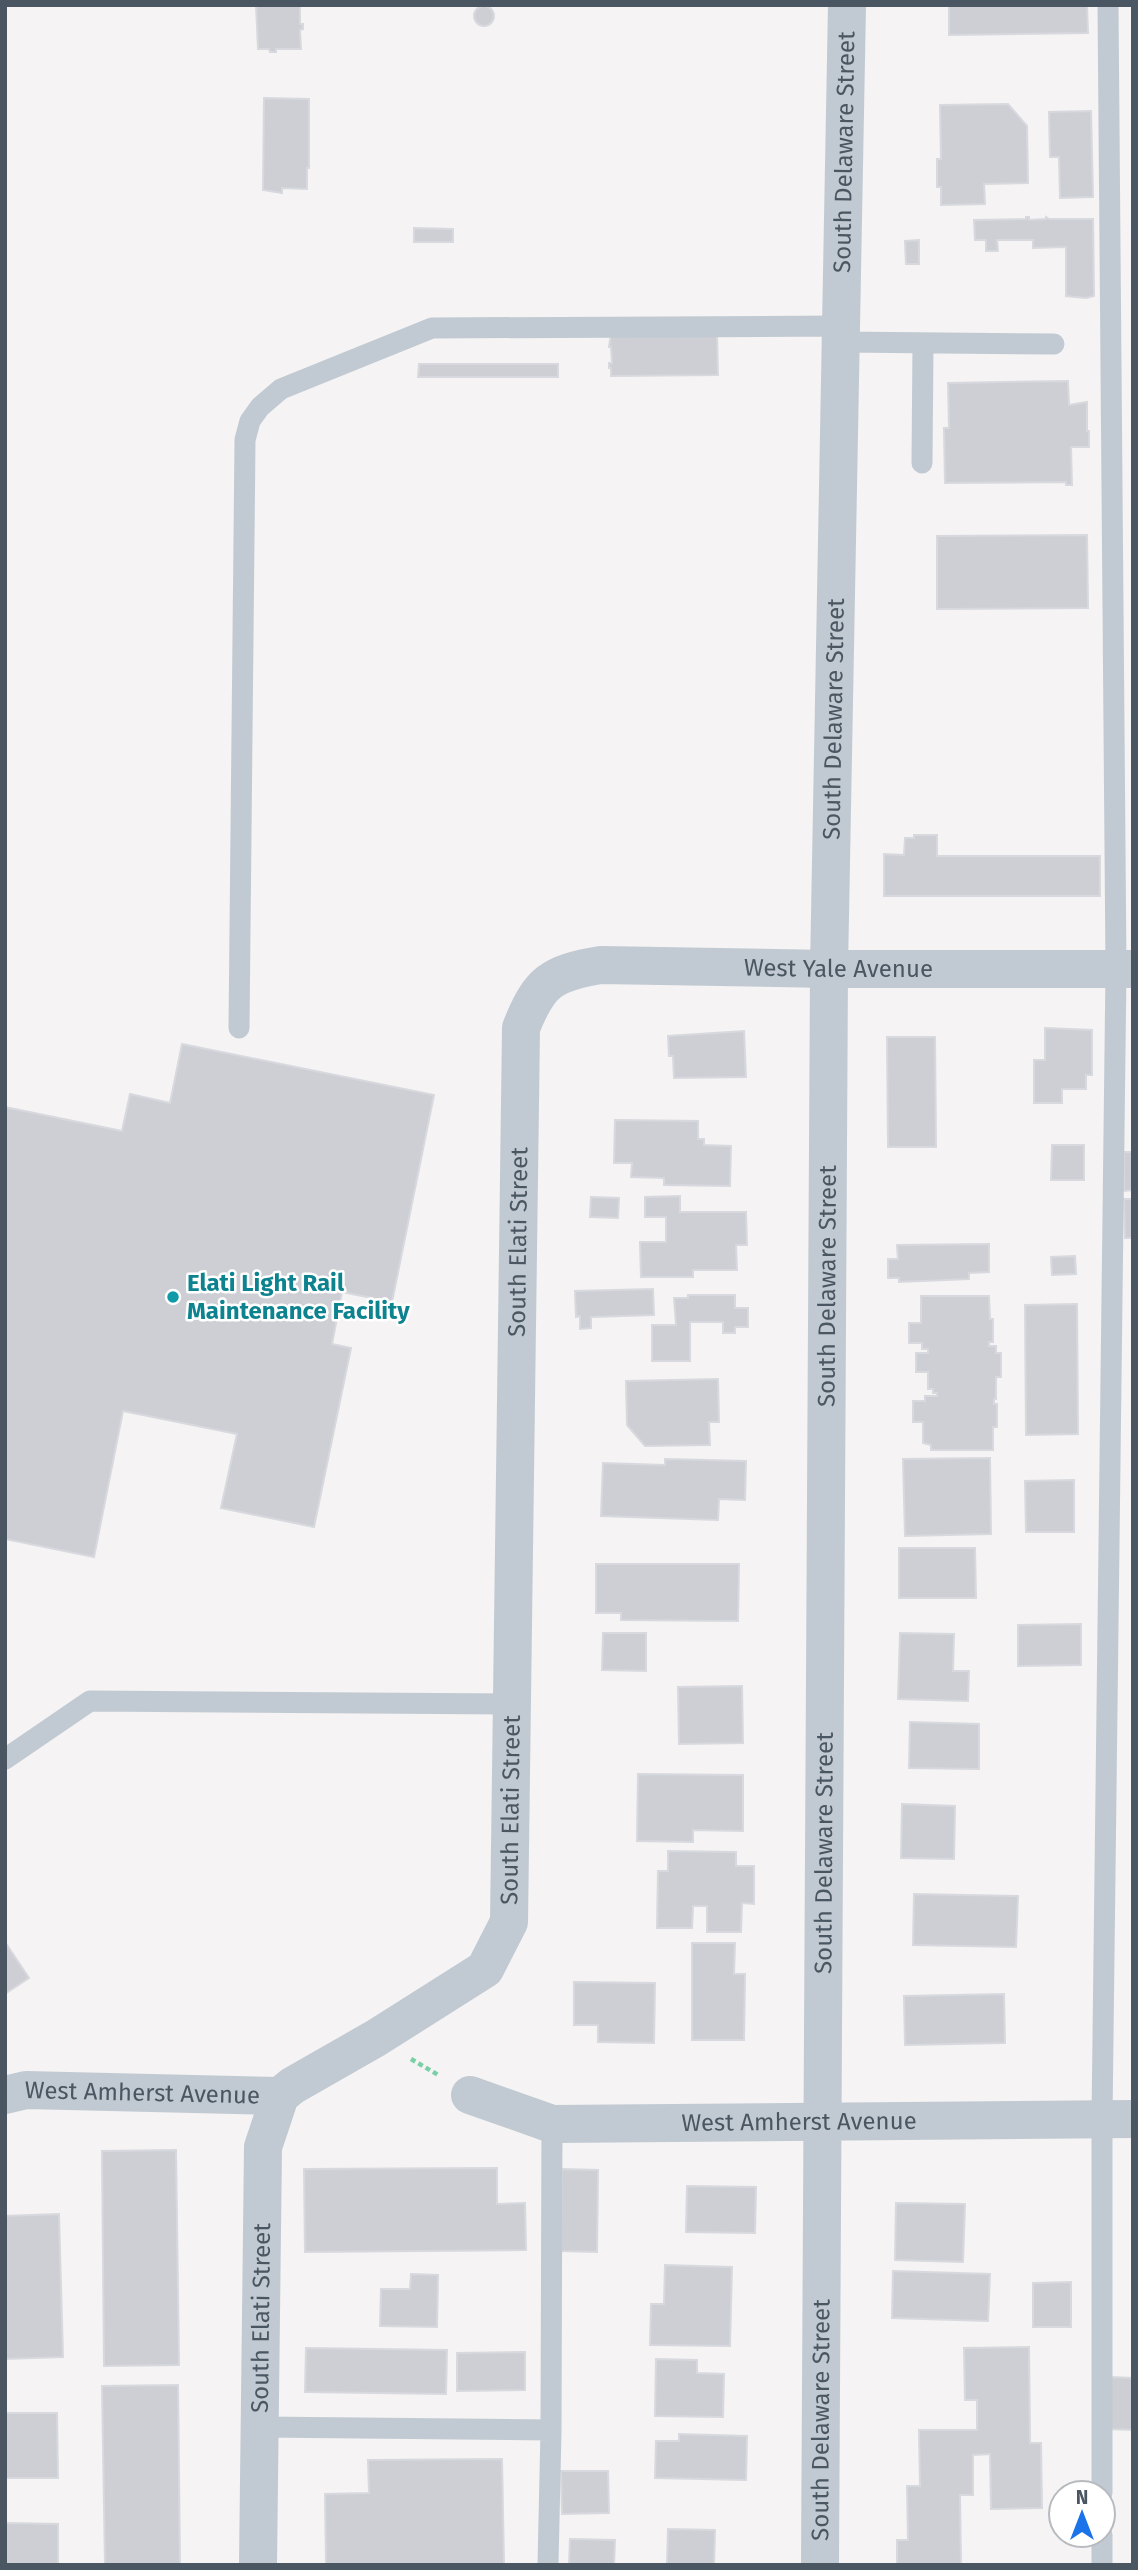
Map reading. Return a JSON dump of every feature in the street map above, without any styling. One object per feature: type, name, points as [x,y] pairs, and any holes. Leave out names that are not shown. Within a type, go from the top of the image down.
[{"type":"street","name":"South Delaware Street","points":[[820,2565],[829,969],[846,5]]},
{"type":"street","name":"West Yale Avenue","points":[[546,982],[576,969],[601,965],[829,969],[1124,969]]},
{"type":"street","name":"South Elati Street","points":[[258,2565],[263,2147],[280,2096],[292,2086],[376,2038],[485,1969],[509,1922],[521,1028],[529,1007],[546,982]]},
{"type":"street","name":"West Amherst Avenue","points":[[5,2095],[26,2090],[280,2096]]},
{"type":"street","name":"West Amherst Avenue","points":[[470,2095],[552,2124],[1117,2119]]},
{"type":"lane","points":[[1103,2479],[1117,2119],[1124,969],[1108,5]]},
{"type":"lane","points":[[239,1028],[245,440],[250,421],[260,407],[281,389],[432,328],[841,334],[923,343],[1054,344]]},
{"type":"lane","points":[[922,463],[923,343]]},
{"type":"lane","points":[[5,1759],[90,1701],[512,1704]]},
{"type":"lane","points":[[548,2565],[552,2124]]},
{"type":"lane","points":[[260,2427],[551,2430]]},
{"type":"path","points":[[376,2038],[470,2095]]},
{"type":"building","points":[[256,5],[300,5],[300,24],[303,24],[303,29],[300,30],[301,49],[276,49],[276,52],[270,52],[269,49],[258,49]]},
{"type":"building","points":[[949,5],[1087,5],[1088,33],[949,35]]},
{"type":"building","points":[[484,6],[491,9],[494,16],[491,23],[484,26],[477,23],[474,16],[477,9]]},
{"type":"building","points":[[264,98],[309,99],[307,189],[282,188],[282,193],[263,190]]},
{"type":"building","points":[[1008,104],[1027,126],[1028,183],[984,184],[985,204],[941,205],[941,187],[937,187],[937,159],[941,159],[940,105]]},
{"type":"building","points":[[1091,111],[1093,197],[1060,198],[1059,157],[1050,157],[1049,112]]},
{"type":"building","points":[[1029,217],[1029,220],[1046,217],[1093,219],[1094,296],[1066,296],[1066,247],[1033,248],[1033,240],[997,240],[998,251],[986,251],[986,240],[975,240],[974,220]]},
{"type":"building","points":[[414,228],[453,229],[453,242],[414,242]]},
{"type":"building","points":[[919,240],[919,264],[906,264],[905,241]]},
{"type":"building","points":[[717,333],[718,375],[611,376],[611,334]]},
{"type":"building","points":[[419,364],[558,364],[558,377],[418,377]]},
{"type":"building","points":[[1068,381],[1069,405],[1087,402],[1089,431],[1089,447],[1071,447],[1072,485],[1066,485],[1066,482],[945,483],[944,428],[949,428],[948,383]]},
{"type":"building","points":[[1087,535],[1088,608],[937,609],[937,536]]},
{"type":"building","points":[[914,835],[937,835],[937,856],[1100,856],[1100,896],[884,896],[884,854],[904,855],[905,838],[914,838]]},
{"type":"building","points":[[1045,1028],[1092,1030],[1092,1075],[1086,1075],[1086,1089],[1062,1089],[1062,1103],[1034,1103],[1034,1060],[1045,1060]]},
{"type":"building","points":[[744,1031],[746,1077],[674,1078],[673,1056],[669,1056],[668,1036]]},
{"type":"building","points":[[887,1037],[935,1037],[936,1147],[888,1147]]},
{"type":"building","name":"Elati Light Rail Maintenance Facility","points":[[182,1044],[434,1095],[392,1302],[342,1292],[332,1344],[351,1348],[314,1527],[221,1508],[237,1434],[123,1411],[94,1557],[5,1539],[5,1107],[122,1131],[130,1094],[170,1103]]},
{"type":"building","points":[[615,1120],[698,1121],[698,1139],[704,1139],[704,1145],[731,1146],[730,1186],[664,1185],[664,1178],[631,1177],[632,1163],[614,1163]]},
{"type":"building","points":[[1052,1145],[1084,1145],[1084,1180],[1051,1180]]},
{"type":"building","points":[[1124,1152],[1133,1152],[1133,1190],[1124,1191]]},
{"type":"building","points":[[680,1196],[680,1212],[746,1212],[747,1245],[736,1245],[737,1270],[693,1270],[693,1277],[641,1277],[640,1242],[666,1242],[666,1217],[645,1217],[645,1197]]},
{"type":"building","points":[[591,1197],[619,1198],[618,1218],[590,1217]]},
{"type":"building","points":[[1124,1199],[1133,1199],[1133,1238],[1125,1238]]},
{"type":"building","points":[[989,1244],[989,1272],[969,1273],[969,1279],[899,1282],[899,1278],[888,1278],[888,1259],[898,1259],[897,1245]]},
{"type":"building","points":[[1075,1256],[1076,1274],[1052,1275],[1051,1257]]},
{"type":"building","points":[[653,1289],[654,1315],[591,1317],[591,1328],[580,1329],[580,1316],[576,1317],[575,1291]]},
{"type":"building","points":[[688,1295],[735,1295],[735,1308],[748,1308],[748,1327],[735,1327],[735,1333],[723,1333],[723,1322],[690,1322],[690,1361],[652,1361],[652,1325],[676,1325],[674,1298],[688,1298]]},
{"type":"building","points":[[921,1296],[989,1296],[993,1342],[989,1342],[989,1346],[996,1346],[996,1353],[1001,1353],[1001,1377],[996,1377],[994,1399],[994,1404],[997,1404],[997,1427],[993,1427],[993,1450],[931,1450],[931,1445],[923,1443],[923,1422],[913,1422],[913,1401],[925,1401],[925,1396],[937,1396],[933,1389],[928,1389],[928,1372],[916,1372],[916,1353],[928,1353],[928,1349],[922,1349],[922,1343],[909,1343],[909,1323],[921,1323]]},
{"type":"building","points":[[1077,1304],[1078,1434],[1026,1435],[1025,1305]]},
{"type":"building","points":[[718,1379],[719,1422],[709,1422],[710,1445],[645,1446],[627,1425],[626,1381]]},
{"type":"building","points":[[990,1458],[991,1534],[905,1536],[903,1459]]},
{"type":"building","points":[[665,1459],[746,1461],[745,1500],[719,1499],[718,1520],[601,1516],[603,1463],[665,1465]]},
{"type":"building","points":[[1074,1480],[1074,1532],[1026,1532],[1025,1481]]},
{"type":"building","points":[[899,1548],[975,1548],[976,1598],[899,1598]]},
{"type":"building","points":[[596,1564],[739,1564],[738,1621],[621,1620],[621,1613],[596,1613]]},
{"type":"building","points":[[1081,1624],[1081,1665],[1018,1666],[1018,1625]]},
{"type":"building","points":[[603,1633],[646,1633],[646,1671],[602,1670]]},
{"type":"building","points":[[900,1633],[954,1634],[953,1671],[969,1671],[968,1701],[898,1699]]},
{"type":"building","points":[[742,1686],[743,1743],[679,1744],[678,1687]]},
{"type":"building","points":[[910,1722],[979,1724],[979,1769],[909,1768]]},
{"type":"building","points":[[638,1774],[743,1775],[743,1831],[693,1830],[693,1842],[637,1841]]},
{"type":"building","points":[[902,1804],[955,1806],[954,1859],[901,1858]]},
{"type":"building","points":[[668,1851],[736,1852],[736,1866],[754,1866],[754,1904],[742,1903],[741,1932],[707,1932],[707,1906],[693,1906],[692,1928],[657,1928],[658,1871],[668,1871]]},
{"type":"building","points":[[914,1894],[1018,1896],[1016,1947],[913,1945]]},
{"type":"building","points":[[5,1942],[29,1978],[5,1994]]},
{"type":"building","points":[[692,1943],[735,1943],[734,1974],[745,1974],[744,2040],[692,2040]]},
{"type":"building","points":[[574,1982],[655,1983],[654,2043],[598,2042],[598,2025],[574,2025]]},
{"type":"building","points":[[1004,1994],[1005,2043],[905,2045],[904,1996]]},
{"type":"building","points":[[176,2150],[179,2365],[104,2366],[102,2151]]},
{"type":"building","points":[[497,2168],[497,2204],[525,2203],[526,2250],[305,2252],[304,2169]]},
{"type":"building","points":[[562,2169],[598,2170],[597,2252],[561,2251]]},
{"type":"building","points":[[687,2186],[756,2187],[755,2233],[686,2232]]},
{"type":"building","points":[[896,2203],[965,2204],[963,2262],[895,2260]]},
{"type":"building","points":[[59,2214],[63,2357],[5,2359],[5,2216]]},
{"type":"building","points":[[665,2265],[732,2267],[730,2346],[650,2345],[651,2304],[664,2304]]},
{"type":"building","points":[[893,2271],[990,2274],[988,2321],[892,2318]]},
{"type":"building","points":[[411,2274],[438,2275],[437,2327],[380,2326],[381,2289],[410,2289]]},
{"type":"building","points":[[1071,2282],[1071,2327],[1033,2327],[1033,2283]]},
{"type":"building","points":[[1029,2347],[1030,2443],[1041,2443],[1042,2508],[991,2509],[990,2454],[973,2455],[973,2495],[960,2495],[961,2565],[897,2565],[897,2540],[908,2540],[907,2486],[920,2486],[919,2430],[977,2430],[977,2400],[965,2400],[964,2348]]},
{"type":"building","points":[[306,2348],[447,2350],[446,2394],[305,2392]]},
{"type":"building","points":[[525,2352],[525,2390],[457,2391],[457,2353]]},
{"type":"building","points":[[656,2359],[697,2360],[697,2373],[724,2374],[723,2417],[655,2416]]},
{"type":"building","points":[[1111,2377],[1133,2378],[1133,2430],[1109,2429]]},
{"type":"building","points":[[178,2385],[180,2565],[105,2565],[102,2386]]},
{"type":"building","points":[[5,2413],[57,2413],[58,2478],[5,2478]]},
{"type":"building","points":[[679,2434],[747,2436],[746,2480],[655,2478],[656,2441],[679,2441]]},
{"type":"building","points":[[502,2459],[504,2565],[326,2565],[325,2494],[369,2493],[368,2460]]},
{"type":"building","points":[[561,2471],[608,2471],[609,2513],[562,2514]]},
{"type":"building","points":[[5,2523],[58,2524],[58,2565],[5,2565]]},
{"type":"building","points":[[668,2529],[715,2530],[714,2565],[667,2564]]},
{"type":"building","points":[[570,2539],[615,2540],[614,2565],[569,2565]]},
{"type":"place","name":"Elati Light Rail Maintenance Facility","points":[[173,1297]]}]
